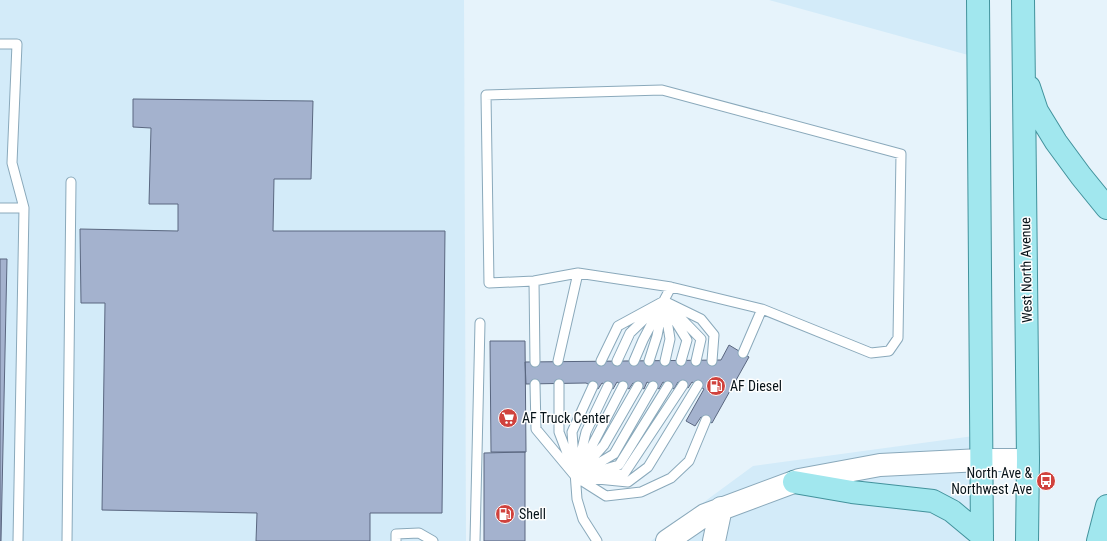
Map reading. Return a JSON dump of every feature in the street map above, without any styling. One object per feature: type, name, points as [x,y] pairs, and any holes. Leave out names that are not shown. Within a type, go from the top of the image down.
[{"type":"main road","points":[[978,0],[982,539]]},
{"type":"main road","name":"West North Avenue","points":[[1023,0],[1028,460],[1027,541]]},
{"type":"main road","points":[[1024,70],[1037,111],[1056,142],[1107,208]]},
{"type":"main road","points":[[794,482],[852,492],[933,501],[952,511],[982,539]]},
{"type":"main road","points":[[1098,541],[1107,506]]},
{"type":"street","points":[[667,541],[705,515],[794,482],[880,465],[981,460],[1028,460]]},
{"type":"street","points":[[714,541],[721,508]]},
{"type":"lane","points":[[0,44],[17,44],[12,163],[24,208],[18,541]]},
{"type":"lane","points":[[662,90],[901,154],[898,338],[889,351],[871,353],[762,309],[671,287],[578,274],[534,281],[489,283],[486,95],[662,90]]},
{"type":"lane","points":[[67,541],[71,182]]},
{"type":"lane","points":[[0,208],[24,208]]},
{"type":"lane","points":[[558,361],[578,274]]},
{"type":"lane","points":[[534,281],[535,362]]},
{"type":"lane","points":[[634,361],[643,340],[671,287]]},
{"type":"lane","points":[[664,301],[701,319],[714,335],[712,360]]},
{"type":"lane","points":[[664,301],[687,340],[681,361]]},
{"type":"lane","points":[[664,301],[670,339],[664,361]]},
{"type":"lane","points":[[664,301],[701,340],[696,361]]},
{"type":"lane","points":[[649,361],[657,336],[664,301]]},
{"type":"lane","points":[[617,361],[630,333],[664,301]]},
{"type":"lane","points":[[601,361],[618,326],[664,301]]},
{"type":"lane","points":[[743,353],[762,309]]},
{"type":"lane","points":[[475,541],[480,323]]},
{"type":"lane","points":[[535,384],[536,429],[576,477],[606,496],[641,492],[671,478],[689,461],[706,420]]},
{"type":"lane","points":[[558,384],[559,432],[576,477]]},
{"type":"lane","points":[[576,477],[628,482],[648,467],[698,385]]},
{"type":"lane","points":[[593,386],[572,432],[577,499],[583,519],[597,541]]},
{"type":"lane","points":[[576,477],[586,432],[608,386]]},
{"type":"lane","points":[[576,477],[623,386]]},
{"type":"lane","points":[[576,477],[604,445],[638,386]]},
{"type":"lane","points":[[576,477],[614,454],[653,386]]},
{"type":"lane","points":[[576,477],[619,465],[668,386]]},
{"type":"lane","points":[[576,477],[624,474],[683,386]]},
{"type":"lane","points":[[396,541],[396,534],[419,533],[433,541]]},
{"type":"shaded area","points":[[0,0],[464,0],[466,541],[0,541]]},
{"type":"shaded area","points":[[769,0],[978,0],[979,58]]},
{"type":"shaded area","points":[[981,435],[982,541],[651,541],[753,466]]},
{"type":"building","points":[[133,99],[313,101],[311,179],[274,179],[273,231],[445,231],[442,513],[370,513],[370,541],[256,541],[257,513],[102,510],[105,303],[81,303],[80,229],[178,231],[178,204],[149,204],[151,128],[133,127]]},
{"type":"building","points":[[0,259],[7,259],[1,541],[0,541]]},
{"type":"building","name":"AF Truck Center","points":[[490,341],[525,341],[526,452],[491,452]]},
{"type":"building","name":"AF Diesel","points":[[729,345],[749,357],[712,423],[701,417],[695,426],[686,421],[704,389],[692,382],[688,388],[678,382],[674,389],[663,382],[659,389],[647,382],[644,389],[633,383],[629,389],[617,382],[613,389],[602,383],[598,389],[586,383],[526,384],[525,362],[721,360]]},
{"type":"building","name":"Shell","points":[[525,452],[525,541],[484,541],[484,453]]},
{"type":"place","name":"AF Diesel","points":[[716,386]]},
{"type":"place","name":"AF Truck Center","points":[[508,418]]},
{"type":"place","name":"North Ave & Northwest Ave","points":[[1046,481]]},
{"type":"place","name":"Shell","points":[[505,514]]}]
